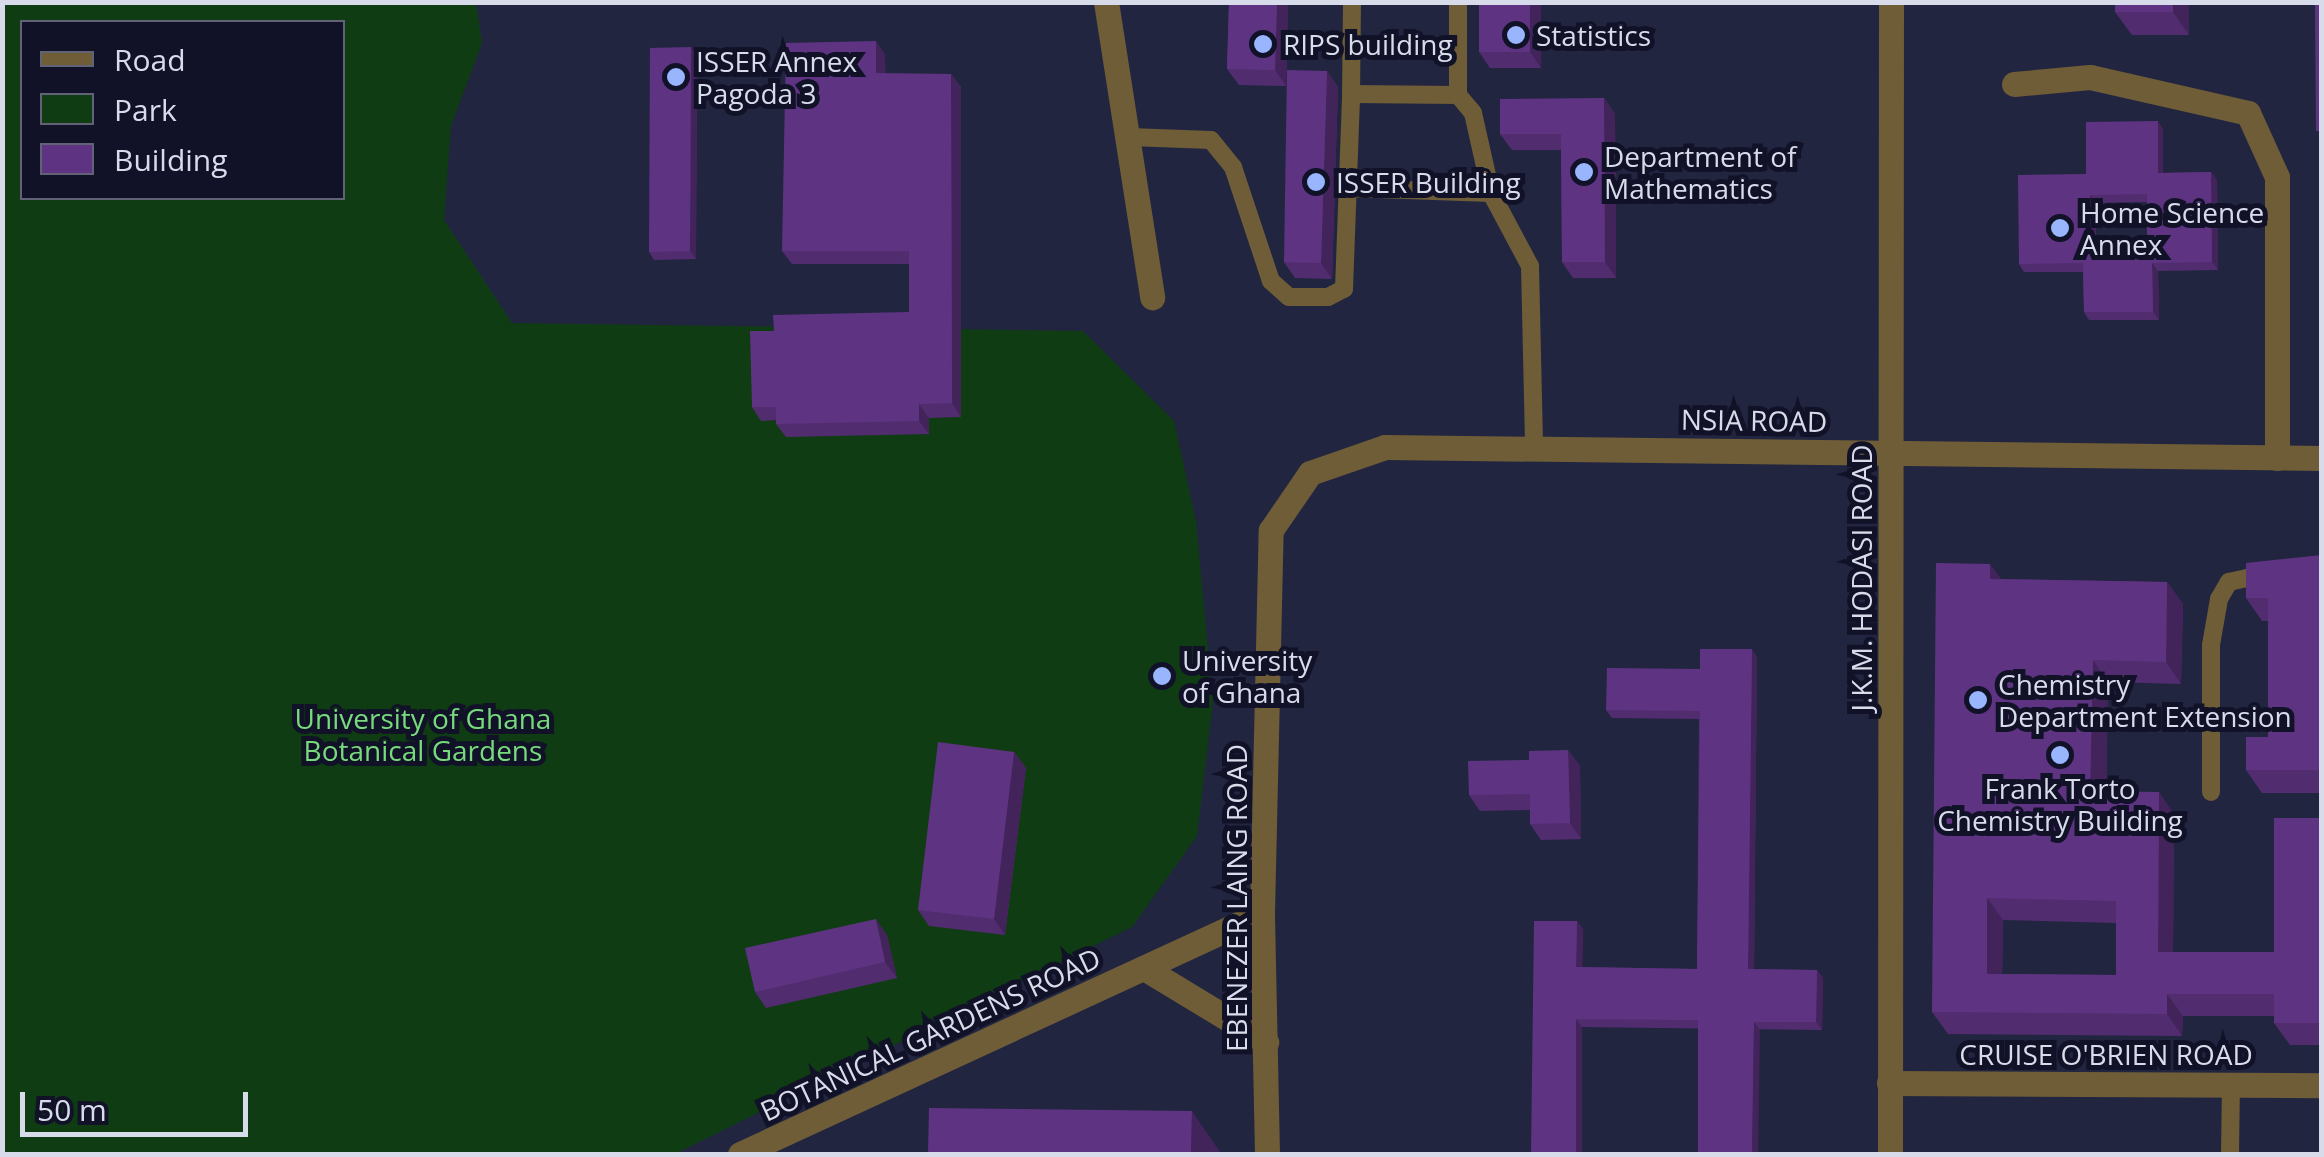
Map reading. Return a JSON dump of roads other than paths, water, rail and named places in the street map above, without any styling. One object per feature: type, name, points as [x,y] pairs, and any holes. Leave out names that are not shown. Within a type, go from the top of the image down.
[{"type":"street","points":[[1106,2],[1152,297]]},
{"type":"street","name":"J.K.M. HODASI ROAD","points":[[1890,1154],[1891,2]]},
{"type":"street","points":[[2014,84],[2090,77],[2248,112],[2277,177],[2277,458]]},
{"type":"street","name":"NSIA ROAD","points":[[1310,473],[1385,447],[2322,458]]},
{"type":"street","name":"EBENEZER LAING ROAD","points":[[1267,1154],[1262,913],[1271,530],[1310,473]]},
{"type":"street","name":"BOTANICAL GARDENS ROAD","points":[[740,1154],[1262,913]]},
{"type":"street","name":"BOTANICAL GARDENS ROAD","points":[[1144,968],[1266,1042]]},
{"type":"street","name":"CRUISE O'BRIEN ROAD","points":[[1889,1083],[2322,1085]]},
{"type":"lane","points":[[1129,137],[1212,140],[1232,166],[1271,280],[1289,297],[1328,297],[1344,289],[1352,2]]},
{"type":"lane","points":[[1458,2],[1458,96],[1473,113],[1491,193],[1530,266],[1534,446]]},
{"type":"lane","points":[[1352,94],[1458,96]]},
{"type":"lane","points":[[1348,188],[1491,193]]},
{"type":"lane","points":[[2211,792],[2210,645],[2219,600],[2229,582],[2247,574],[2284,572]]},
{"type":"lane","points":[[2230,1154],[2231,1084]]},
{"type":"place","name":"Statistics","points":[[1516,35]]},
{"type":"place","name":"RIPS building","points":[[1263,44]]},
{"type":"place","name":"ISSER Annex Pagoda 3","points":[[676,77]]},
{"type":"place","name":"Department of Mathematics","points":[[1584,172]]},
{"type":"place","name":"ISSER Building","points":[[1316,182]]},
{"type":"place","name":"Home Science Annex","points":[[2060,228]]},
{"type":"place","name":"University of Ghana","points":[[1162,676]]},
{"type":"place","name":"Chemistry Department Extension","points":[[1978,700]]},
{"type":"place","name":"Frank Torto Chemistry Building","points":[[2060,755]]},
{"type":"park label","name":"University of Ghana Botanical Gardens","points":[[423,734]]}]
